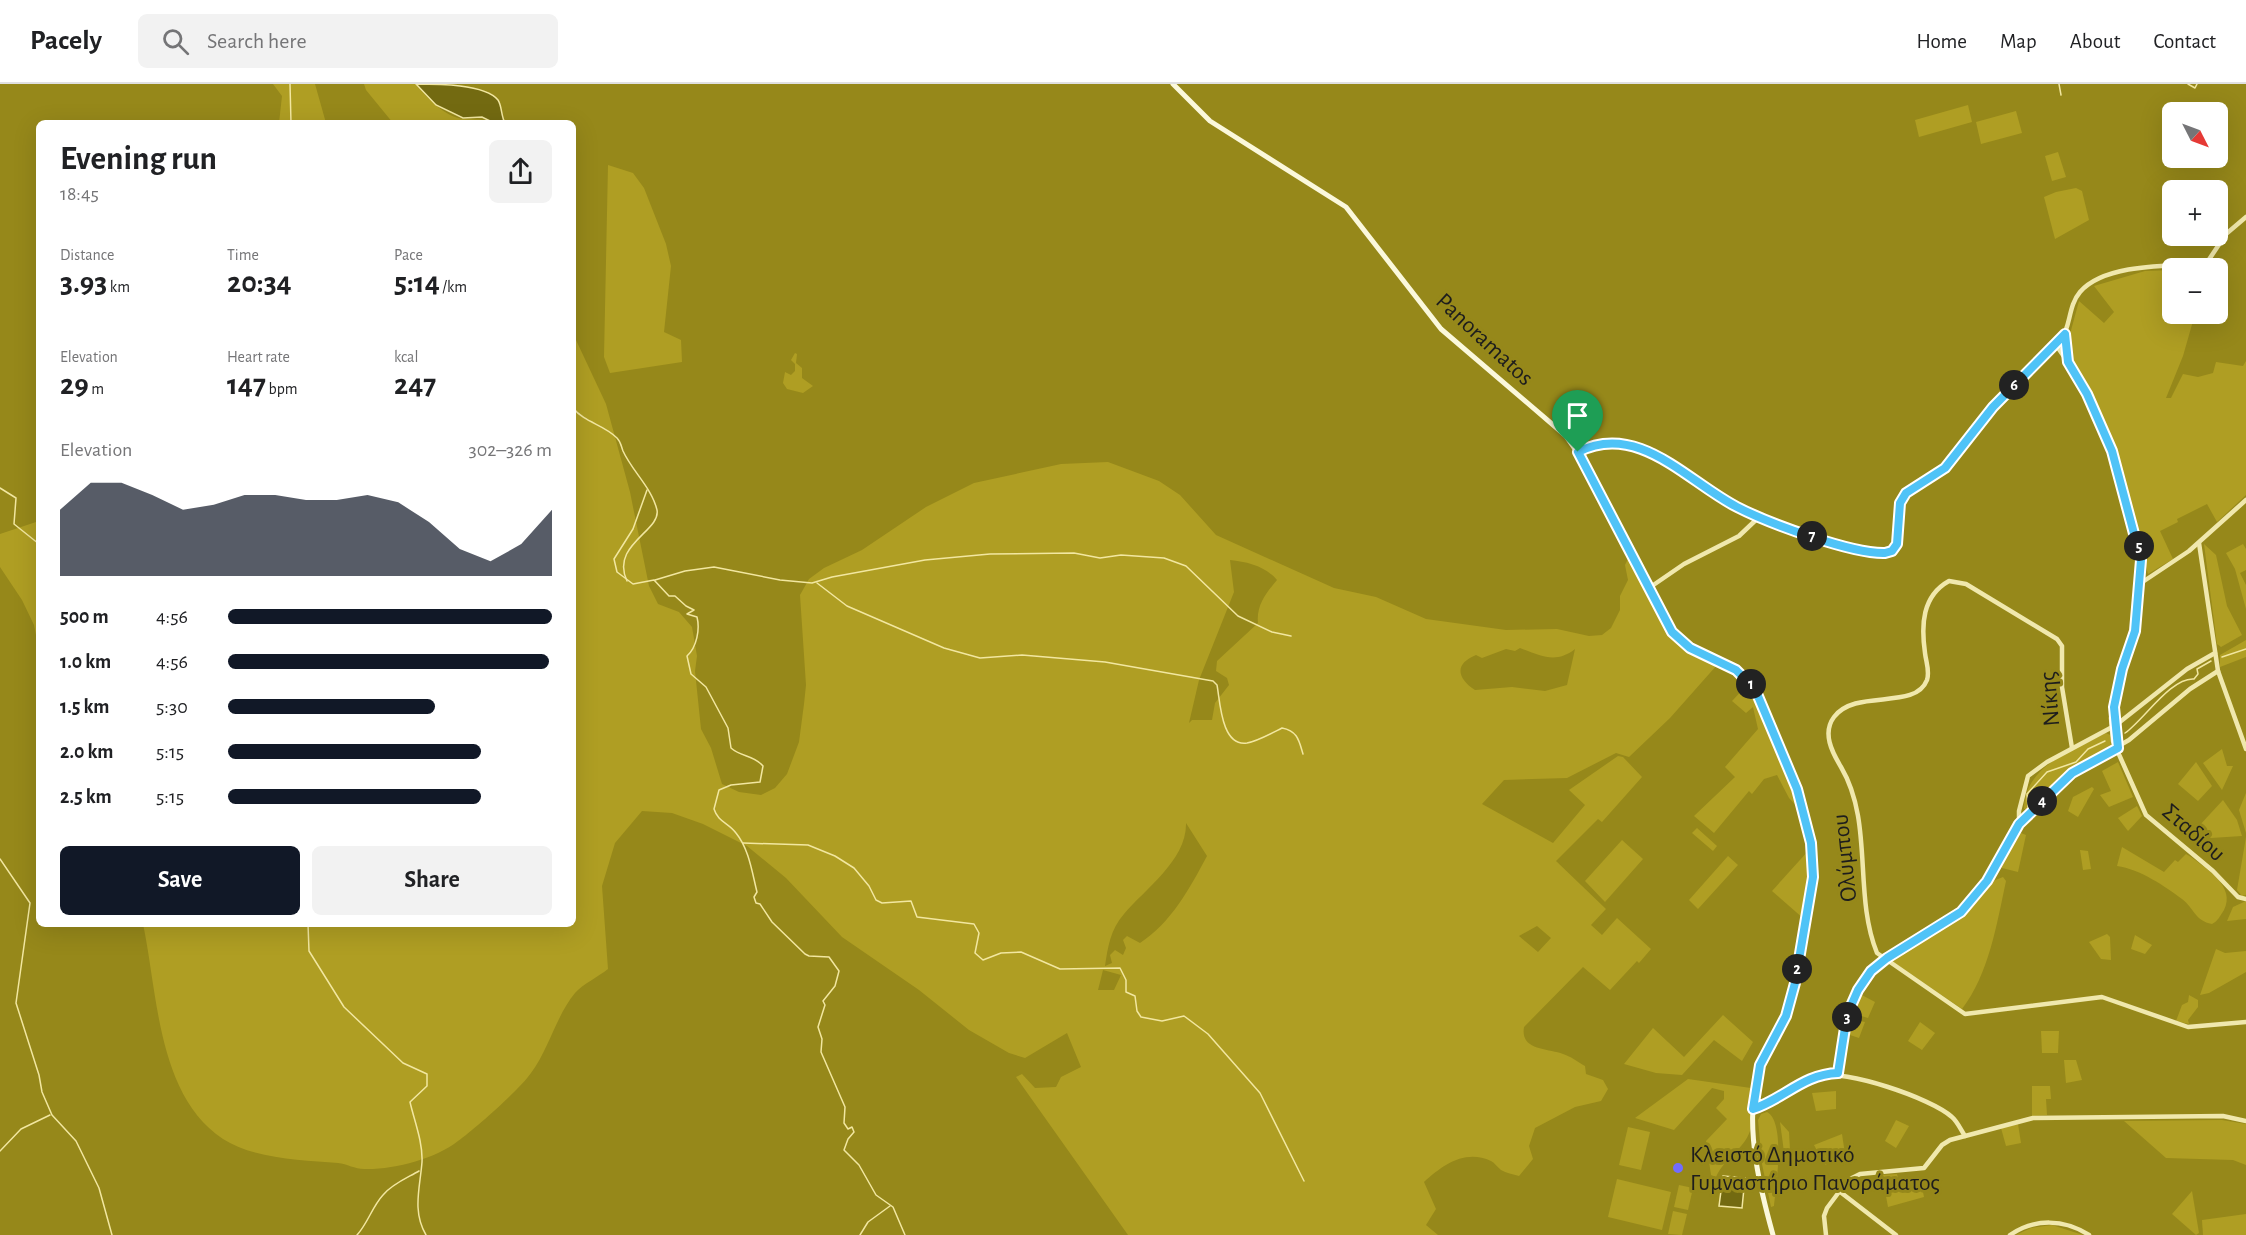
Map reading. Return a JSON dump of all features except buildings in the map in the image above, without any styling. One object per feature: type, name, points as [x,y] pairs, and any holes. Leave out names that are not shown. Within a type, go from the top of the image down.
[{"type":"main road","name":"Panoramatos","points":[[1173,84],[1210,121],[1346,207],[1441,329],[1557,427],[1578,452],[1666,623],[1680,640],[1736,670],[1755,689],[1805,811],[1814,863],[1806,924],[1786,1016],[1760,1065],[1753,1109],[1756,1162],[1773,1235]]},
{"type":"street","points":[[2068,362],[2065,334],[2075,300],[2090,284],[2140,268],[2206,264],[2226,234],[2245,218]]},
{"type":"street","points":[[1578,452],[1605,443],[1638,448],[1666,462],[1737,507],[1759,517],[1799,532],[1855,548],[1879,553],[1892,551],[1898,542],[1900,503],[1906,493],[1945,468],[1998,401],[2065,334]]},
{"type":"street","name":"Σταδίου","points":[[2056,345],[2087,394],[2112,451],[2140,552],[2141,583],[2134,635],[2122,669],[2114,707],[2112,727],[2118,748],[2146,815],[2174,841],[2203,862],[2239,898],[2246,899]]},
{"type":"street","points":[[2141,583],[2199,543],[2246,500]]},
{"type":"street","points":[[1648,588],[1688,562],[1739,536],[1759,517]]},
{"type":"street","points":[[2199,543],[2218,671],[2246,749]]},
{"type":"street","name":"Ολύμπου","points":[[1883,960],[1876,952],[1871,930],[1856,798],[1830,746],[1829,730],[1833,719],[1854,703],[1911,695],[1921,689],[1928,675],[1922,637],[1926,607],[1933,592],[1949,581],[1957,581],[1979,589],[2049,633],[2062,646]]},
{"type":"street","name":"Νίκης","points":[[2062,646],[2062,687],[2072,748]]},
{"type":"street","points":[[2019,824],[2019,811],[2028,776],[2072,748],[2112,727],[2191,666],[2215,653]]},
{"type":"street","points":[[1838,1073],[1847,1015],[1863,981],[1883,960],[1961,912],[1987,881],[2019,824],[2072,773],[2118,748],[2218,671]]},
{"type":"street","points":[[1883,960],[1965,1014],[2105,997],[2188,1027],[2246,1022]]},
{"type":"street","points":[[1753,1109],[1766,1105],[1803,1080],[1838,1073],[1927,1102],[1952,1117],[1965,1136]]},
{"type":"street","points":[[1826,1235],[1825,1212],[1851,1178],[1860,1174],[1924,1168],[1946,1142],[1965,1136],[2036,1117],[2223,1116],[2246,1120]]},
{"type":"street","points":[[1839,1191],[1896,1235]]},
{"type":"street","points":[[2010,1235],[2028,1226],[2051,1222],[2068,1225],[2089,1235]]},
{"type":"shaded area","points":[[273,84],[315,84],[325,120],[279,120],[282,96]]},
{"type":"shaded area","points":[[364,84],[415,84],[437,106],[450,115],[482,120],[391,120],[366,90]]},
{"type":"shaded area","points":[[416,84],[460,86],[483,91],[498,100],[504,120],[488,120],[482,117],[463,118],[436,105]]},
{"type":"shaded area","points":[[1968,105],[1972,122],[1919,137],[1915,120]]},
{"type":"shaded area","points":[[2016,111],[2022,133],[1981,144],[1976,122]]},
{"type":"shaded area","points":[[2058,152],[2066,177],[2052,181],[2045,156]]},
{"type":"shaded area","points":[[608,165],[633,173],[644,188],[666,244],[671,266],[664,332],[681,340],[682,362],[610,373],[604,357]]},
{"type":"shaded area","points":[[2076,188],[2082,191],[2089,220],[2055,239],[2044,197]]},
{"type":"shaded area","points":[[2162,270],[2162,324],[2192,324],[2183,356],[2166,398],[2171,398],[2183,374],[2198,377],[2213,373],[2216,362],[2243,366],[2246,361],[2246,495],[2217,522],[2207,504],[2177,519],[2178,522],[2160,531],[2173,559],[2148,574],[2112,440],[2069,357],[2067,345],[2079,301],[2104,323],[2114,312],[2094,286],[2145,271]]},
{"type":"shaded area","points":[[576,340],[606,404],[630,492],[649,586],[658,604],[679,612],[692,627],[697,656],[695,671],[701,729],[711,748],[722,784],[739,792],[761,795],[775,788],[787,774],[799,742],[806,685],[800,595],[809,579],[824,568],[862,550],[926,507],[974,483],[1061,464],[1108,462],[1159,481],[1180,495],[1216,535],[1334,588],[1376,597],[1426,619],[1506,630],[1557,629],[1589,636],[1602,635],[1611,628],[1620,610],[1620,596],[1628,580],[1625,565],[1629,557],[1666,630],[1689,651],[1717,665],[1670,718],[1629,757],[1616,753],[1567,778],[1504,780],[1482,804],[1553,843],[1585,805],[1569,790],[1618,756],[1623,757],[1642,777],[1602,822],[1598,819],[1556,861],[1606,909],[1591,925],[1602,935],[1617,918],[1651,949],[1610,990],[1583,967],[1524,1027],[1524,1035],[1531,1045],[1563,1054],[1585,1066],[1586,1074],[1603,1080],[1608,1089],[1601,1101],[1575,1107],[1535,1128],[1529,1146],[1533,1159],[1519,1176],[1501,1170],[1491,1161],[1472,1157],[1447,1165],[1424,1182],[1436,1209],[1426,1225],[1438,1235],[1128,1235],[1016,1077],[1022,1074],[1035,1088],[1056,1087],[1061,1077],[1081,1067],[1067,1033],[1025,1058],[1009,1053],[969,1030],[919,990],[842,937],[786,878],[747,846],[703,824],[672,813],[642,811],[615,843],[602,886],[608,969],[582,987],[568,1002],[543,1054],[531,1073],[497,1109],[458,1141],[438,1153],[413,1162],[388,1168],[361,1169],[338,1163],[264,1155],[235,1146],[223,1139],[201,1120],[185,1097],[173,1070],[164,1041],[144,927],[576,927]],"holes":[[[1230,560],[1256,565],[1277,580],[1260,605],[1258,623],[1217,661],[1216,671],[1227,678],[1229,685],[1215,703],[1212,720],[1192,720],[1189,723],[1199,680],[1234,592]],[[1520,648],[1548,657],[1568,654],[1575,649],[1567,685],[1545,691],[1512,687],[1475,690],[1464,681],[1460,671],[1469,659],[1476,655],[1482,658],[1506,649],[1515,651]],[[1186,823],[1207,856],[1187,892],[1151,935],[1140,943],[1127,936],[1123,940],[1126,948],[1123,955],[1115,950],[1110,955],[1112,963],[1105,966],[1110,939],[1119,920],[1172,861],[1180,849]],[[1537,926],[1551,938],[1538,952],[1519,936]],[[1103,970],[1121,975],[1114,990],[1098,990]]]},
{"type":"shaded area","points":[[795,353],[797,354],[796,363],[802,368],[802,378],[813,386],[803,393],[787,389],[783,383],[785,372],[791,375],[795,371],[795,364],[791,360]]},
{"type":"shaded area","points":[[36,522],[36,635],[34,625],[22,600],[0,567],[0,534]]},
{"type":"shaded area","points":[[2204,544],[2216,555],[2227,606],[2242,635],[2221,647],[2217,644]]},
{"type":"shaded area","points":[[2243,544],[2246,549],[2246,570],[2240,573],[2246,585],[2246,609],[2235,569],[2226,553]]},
{"type":"shaded area","points":[[2246,640],[2246,657],[2220,667],[2220,655]]},
{"type":"shaded area","points":[[1747,685],[1760,706],[1802,812],[1789,798],[1777,775],[1764,779],[1752,794],[1749,791],[1714,833],[1694,816],[1735,777],[1725,767],[1758,729],[1753,707],[1746,713],[1732,701]]},
{"type":"shaded area","points":[[2106,733],[2110,735],[2111,748],[2067,774],[2031,810],[2024,809],[2026,794],[2032,781],[2041,770],[2065,753]]},
{"type":"shaded area","points":[[2222,749],[2227,766],[2233,766],[2222,790],[2203,763]]},
{"type":"shaded area","points":[[2118,762],[2133,797],[2109,807],[2100,795],[2111,791],[2102,771]]},
{"type":"shaded area","points":[[2196,762],[2212,786],[2198,801],[2178,784]]},
{"type":"shaded area","points":[[2092,787],[2094,789],[2078,817],[2068,811],[2073,797]]},
{"type":"shaded area","points":[[2246,793],[2246,833],[2239,810]]},
{"type":"shaded area","points":[[2223,800],[2237,820],[2242,836],[2211,838],[2198,827]]},
{"type":"shaded area","points":[[2137,806],[2142,816],[2128,831],[2118,818]]},
{"type":"shaded area","points":[[1697,828],[1717,846],[1713,851],[1692,833]]},
{"type":"shaded area","points":[[2021,833],[2026,835],[2018,872],[2002,868],[2001,863]]},
{"type":"shaded area","points":[[2246,837],[2246,895],[2242,896],[2237,890]]},
{"type":"shaded area","points":[[1622,840],[1643,859],[1605,902],[1585,881]]},
{"type":"shaded area","points":[[2122,847],[2164,872],[2175,860],[2178,862],[2186,854],[2198,862],[2218,879],[2226,894],[2227,902],[2219,918],[2212,924],[2202,920],[2182,899],[2160,884],[2135,871],[2117,866]]},
{"type":"shaded area","points":[[1809,850],[1804,919],[1772,891]]},
{"type":"shaded area","points":[[2080,850],[2088,851],[2091,869],[2083,870]]},
{"type":"shaded area","points":[[1728,856],[1738,865],[1698,909],[1689,900]]},
{"type":"shaded area","points":[[2003,877],[2006,881],[1991,948],[1979,980],[1962,1009],[1892,961],[1957,920],[1993,881]]},
{"type":"shaded area","points":[[2246,901],[2246,919],[2227,921],[2233,907]]},
{"type":"shaded area","points":[[2107,934],[2110,937],[2111,960],[2101,959],[2089,942]]},
{"type":"shaded area","points":[[2135,935],[2152,945],[2145,954],[2131,949]]},
{"type":"shaded area","points":[[2216,949],[2225,953],[2246,951],[2246,972],[2209,993],[2200,995]]},
{"type":"shaded area","points":[[1858,993],[1875,1002],[1868,1018],[1851,1013]]},
{"type":"shaded area","points":[[2189,995],[2198,1000],[2198,1007],[2188,1020],[2189,1024],[2176,1021],[2182,1005],[2188,1002]]},
{"type":"shaded area","points":[[1723,1015],[1753,1042],[1742,1061],[1714,1040],[1682,1075],[1656,1073],[1624,1064],[1653,1028],[1684,1057]]},
{"type":"shaded area","points":[[1850,1019],[1865,1022],[1859,1038],[1847,1034]]},
{"type":"shaded area","points":[[1920,1022],[1935,1033],[1922,1050],[1908,1041]]},
{"type":"shaded area","points":[[2041,1031],[2059,1031],[2058,1053],[2042,1053]]},
{"type":"shaded area","points":[[2064,1060],[2076,1060],[2082,1080],[2066,1083]]},
{"type":"shaded area","points":[[1688,1079],[1751,1088],[1750,1131],[1716,1177],[1711,1175],[1706,1141],[1727,1119],[1716,1108],[1724,1099],[1724,1091],[1712,1088],[1674,1130],[1635,1118]]},
{"type":"shaded area","points":[[2032,1086],[2050,1086],[2051,1099],[2046,1099],[2047,1115],[2032,1116]]},
{"type":"shaded area","points":[[1836,1091],[1836,1109],[1816,1111],[1812,1093]]},
{"type":"shaded area","points":[[1767,1112],[1773,1118],[1778,1141],[1774,1206],[1771,1207],[1762,1164],[1758,1120],[1761,1114]]},
{"type":"shaded area","points":[[1896,1120],[1909,1126],[1896,1148],[1885,1141]]},
{"type":"shaded area","points":[[2222,1120],[2246,1124],[2246,1165],[2233,1160],[2166,1158],[2124,1121]]},
{"type":"shaded area","points":[[1780,1122],[1789,1132],[1790,1150],[1784,1152]]},
{"type":"shaded area","points":[[2018,1124],[2021,1143],[2006,1146],[2001,1128]]},
{"type":"shaded area","points":[[1628,1127],[1650,1132],[1641,1170],[1619,1165]]},
{"type":"shaded area","points":[[1842,1134],[1845,1154],[1825,1165],[1814,1145]]},
{"type":"shaded area","points":[[1897,1174],[1901,1189],[1922,1187],[1924,1197],[1888,1207],[1882,1175]]},
{"type":"shaded area","points":[[1723,1176],[1745,1178],[1742,1208],[1719,1206]]},
{"type":"shaded area","points":[[1617,1179],[1671,1192],[1662,1230],[1608,1217]]},
{"type":"shaded area","points":[[1679,1185],[1693,1188],[1688,1210],[1674,1207]]},
{"type":"shaded area","points":[[2192,1191],[2199,1233],[2196,1235],[2172,1214]]},
{"type":"shaded area","points":[[1673,1211],[1687,1214],[1682,1235],[1668,1234]]},
{"type":"shaded area","points":[[2246,1214],[2246,1235],[2203,1235],[2202,1220]]},
{"type":"shaded area","points":[[2052,1225],[2083,1235],[2016,1235],[2031,1228]]},
{"type":"waterway","points":[[290,84],[291,120]]},
{"type":"waterway","points":[[2059,84],[2061,95]]},
{"type":"waterway","points":[[2188,84],[2195,88],[2197,84]]},
{"type":"waterway","points":[[576,411],[612,433],[618,440],[651,494],[657,510],[652,525],[630,548],[625,558],[624,568],[627,581]]},
{"type":"waterway","points":[[0,488],[16,498],[14,524],[36,542]]},
{"type":"waterway","points":[[647,490],[633,529],[614,559],[617,572],[633,584],[654,580],[669,596],[675,596],[694,610],[687,614],[697,617],[698,622],[695,643],[687,656],[691,674],[706,687],[728,728],[731,748],[763,766],[760,782],[731,785],[719,790],[714,809],[718,817],[736,833],[744,846],[757,892],[754,897],[756,903],[760,904],[772,922],[805,954],[829,957],[839,971],[835,986],[823,1001],[825,1005],[818,1027],[822,1039],[821,1052],[845,1107],[844,1123],[848,1129],[852,1127],[854,1132],[848,1139],[844,1150],[859,1165],[876,1195],[893,1207],[905,1235]]},
{"type":"waterway","points":[[655,580],[685,571],[714,567],[780,580],[812,583],[832,577],[925,560],[990,554],[1074,553],[1100,558],[1121,555],[1164,558],[1186,566],[1238,616],[1272,632],[1291,636]]},
{"type":"waterway","points":[[817,583],[847,606],[944,648],[980,658],[1022,655],[1105,662],[1213,681],[1217,685],[1223,721],[1232,738],[1238,742],[1247,743],[1282,728],[1287,729],[1295,734],[1303,754]]},
{"type":"waterway","points":[[2222,657],[2246,649]]},
{"type":"waterway","points":[[2125,733],[2167,692],[2185,680],[2194,679],[2198,674],[2197,669],[2211,661]]},
{"type":"waterway","points":[[2028,807],[2027,794],[2047,772],[2076,762],[2088,749],[2105,741]]},
{"type":"waterway","points":[[743,843],[808,845],[835,856],[854,868],[869,886],[876,900],[882,903],[911,901],[917,917],[974,924],[979,933],[975,953],[983,960],[1001,953],[1021,952],[1060,969],[1120,968],[1126,980],[1126,992],[1135,996],[1137,1011],[1141,1017],[1162,1021],[1184,1016],[1208,1034],[1260,1093],[1304,1181]]},
{"type":"waterway","points":[[0,859],[30,903],[16,1003],[39,1075],[42,1092],[52,1115],[76,1141],[99,1188],[112,1235]]},
{"type":"waterway","points":[[308,927],[309,951],[344,1007],[403,1063],[427,1074],[427,1086],[410,1102],[421,1147],[418,1208],[426,1235]]},
{"type":"waterway","points":[[0,1151],[21,1129],[50,1115]]},
{"type":"waterway","points":[[357,1235],[387,1191],[419,1171]]},
{"type":"waterway","points":[[860,1235],[868,1222],[890,1206]]},
{"type":"place","name":"Κλειστό Δημοτικό Γυμναστήριο Πανοράματος","points":[[1678,1168]]},
{"type":"route","points":[[2065,334],[2065,354],[2107,436],[2139,545],[2142,573],[2136,624],[2122,669],[2114,707],[2114,727],[2118,748],[2072,773],[2019,824],[1987,881],[1961,912],[1899,950],[1871,971],[1858,990],[1847,1015],[1838,1073],[1828,1073],[1803,1080],[1766,1105],[1753,1109],[1754,1090],[1760,1065],[1786,1016],[1806,924],[1814,863],[1805,811],[1762,701],[1755,689],[1736,670],[1690,648],[1672,632],[1658,609],[1588,467],[1578,452],[1593,445],[1605,443],[1621,443],[1638,448],[1666,462],[1747,512],[1808,535],[1885,553],[1892,551],[1897,544],[1900,503],[1906,493],[1912,487],[1945,468],[2010,388],[2065,334]]}]
